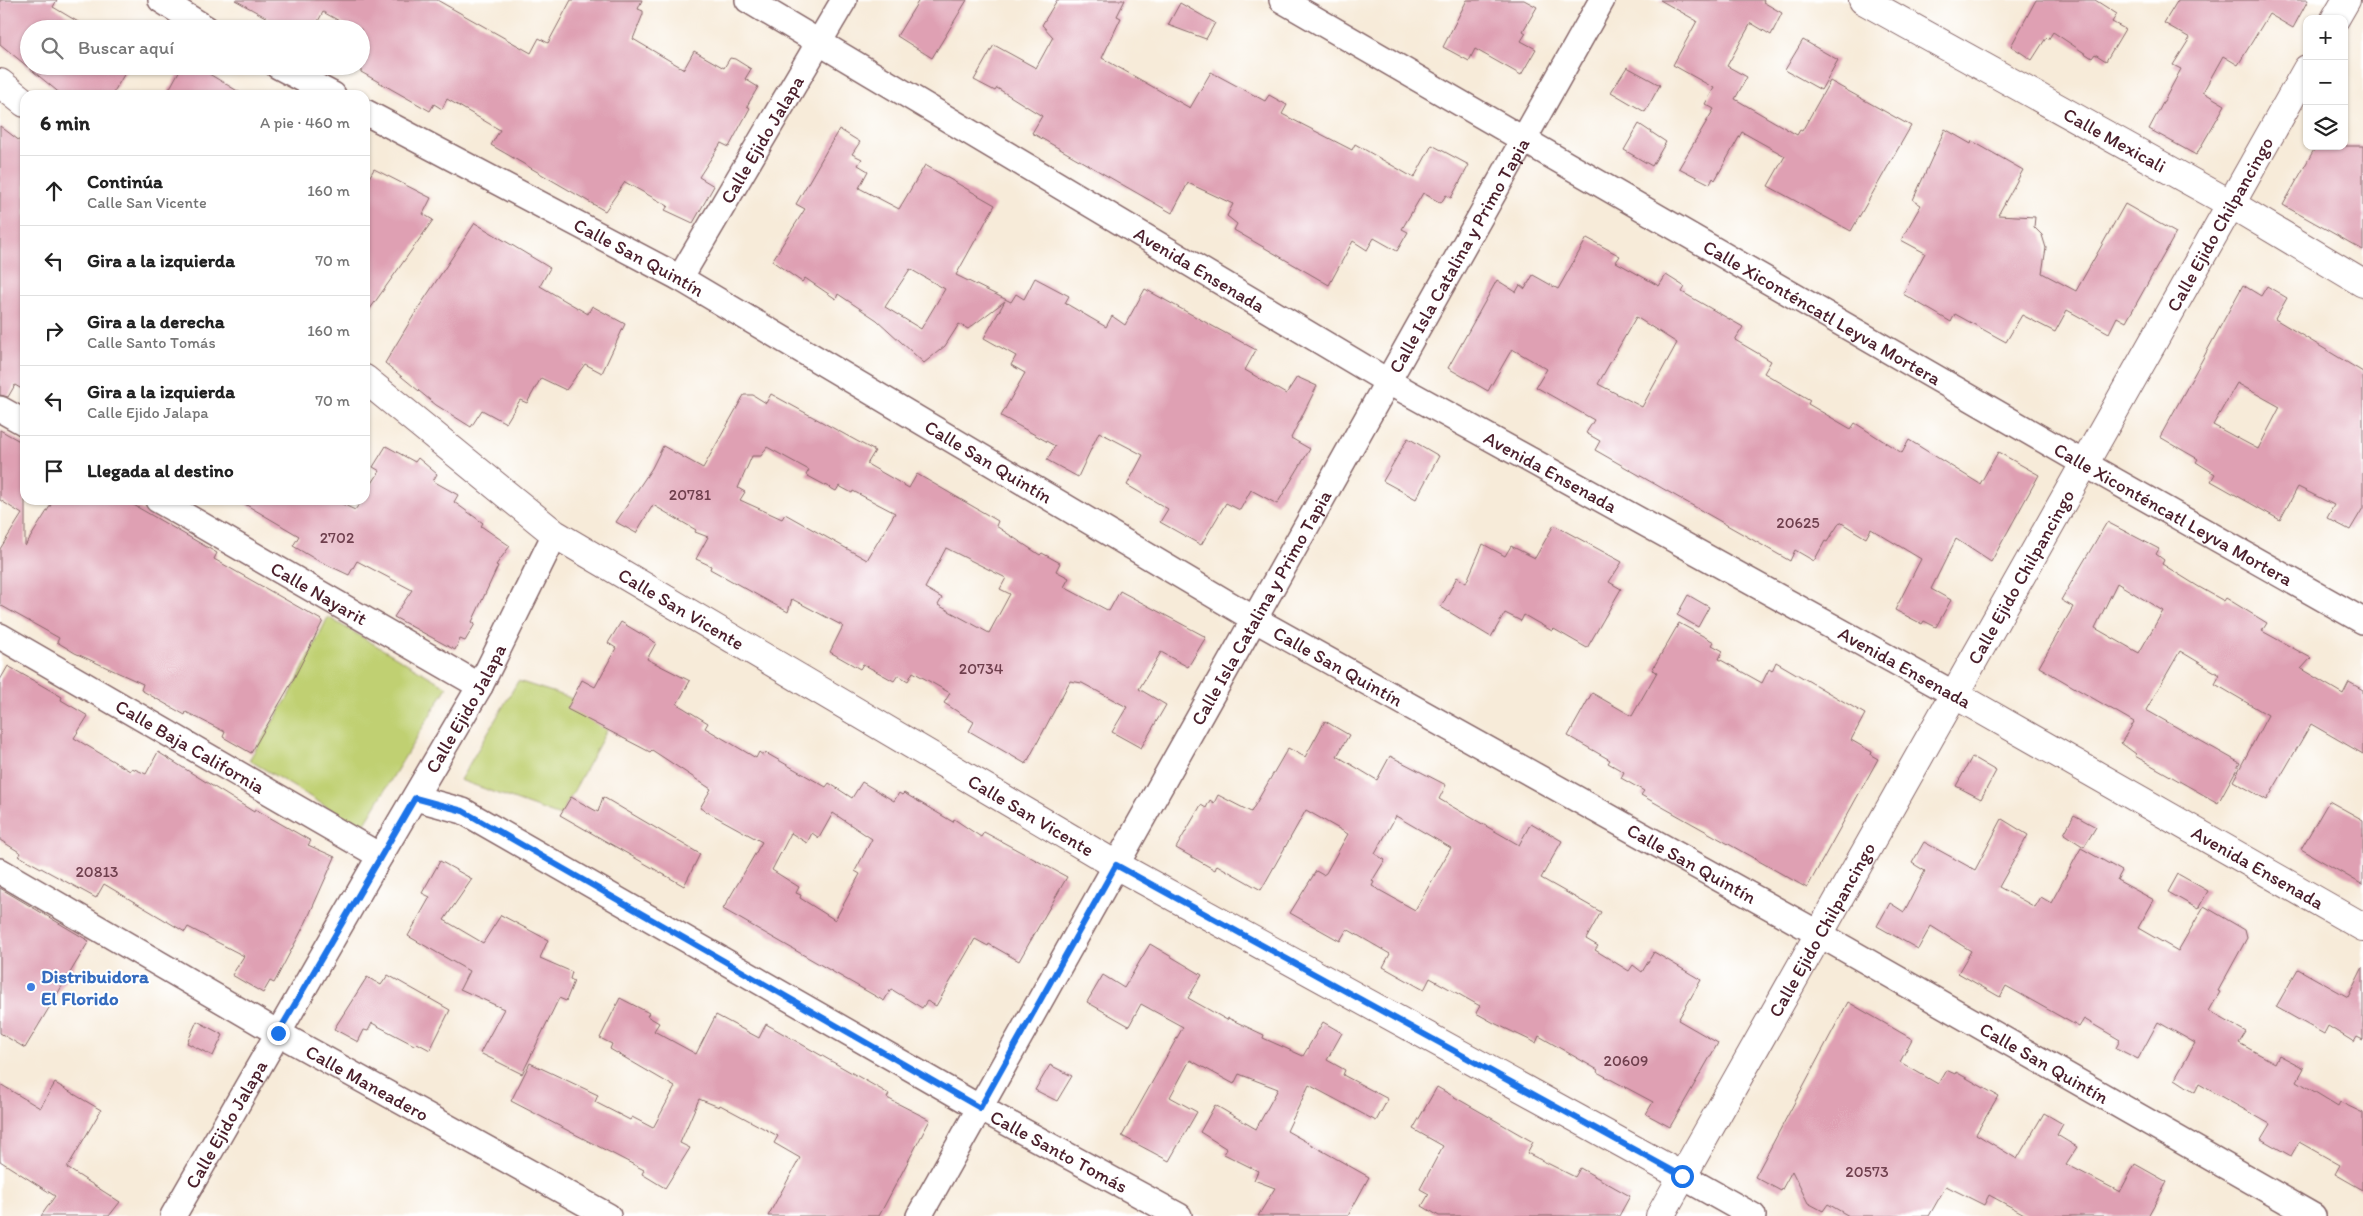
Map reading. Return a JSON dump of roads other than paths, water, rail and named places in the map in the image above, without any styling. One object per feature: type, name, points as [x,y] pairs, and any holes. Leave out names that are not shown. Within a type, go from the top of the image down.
[{"type":"street","points":[[161,0],[182,8],[196,20]]},
{"type":"street","name":"Avenida Ensenada","points":[[748,0],[1387,381],[1954,694],[2363,927]]},
{"type":"street","name":"Calle Ejido Jalapa","points":[[680,278],[844,0]]},
{"type":"street","name":"Calle Xiconténcatl Leyva Mortera","points":[[1282,0],[2084,464],[2363,621]]},
{"type":"street","name":"Calle Isla Catalina y Primo Tapia","points":[[919,1216],[1602,0]]},
{"type":"street","name":"Calle Mexicali","points":[[1863,0],[2231,204],[2363,283]]},
{"type":"street","points":[[2337,15],[2346,0]]},
{"type":"street","points":[[295,75],[324,90]]},
{"type":"street","name":"Calle Ejido Chilpancingo","points":[[1660,1216],[2303,76]]},
{"type":"street","points":[[0,83],[20,99]]},
{"type":"street","name":"Calle San Quintín","points":[[370,115],[680,278],[1254,619],[1819,934],[2313,1216]]},
{"type":"street","name":"Calle San Vicente","points":[[370,383],[555,534],[1116,865],[1753,1216]]},
{"type":"street","points":[[0,409],[20,420]]},
{"type":"street","name":"Calle Nayarit","points":[[167,505],[480,686]]},
{"type":"street","name":"Calle Ejido Jalapa","points":[[173,1216],[480,686],[555,534]]},
{"type":"street","name":"Calle Baja California","points":[[0,636],[380,856]]},
{"type":"street","name":"Calle Santo Tomás","points":[[415,798],[463,811],[980,1108],[1180,1216]]},
{"type":"street","name":"Calle Maneadero","points":[[0,871],[278,1033],[608,1216]]},
{"type":"place","name":"Distribuidora El Florido","points":[[31,987]]}]
